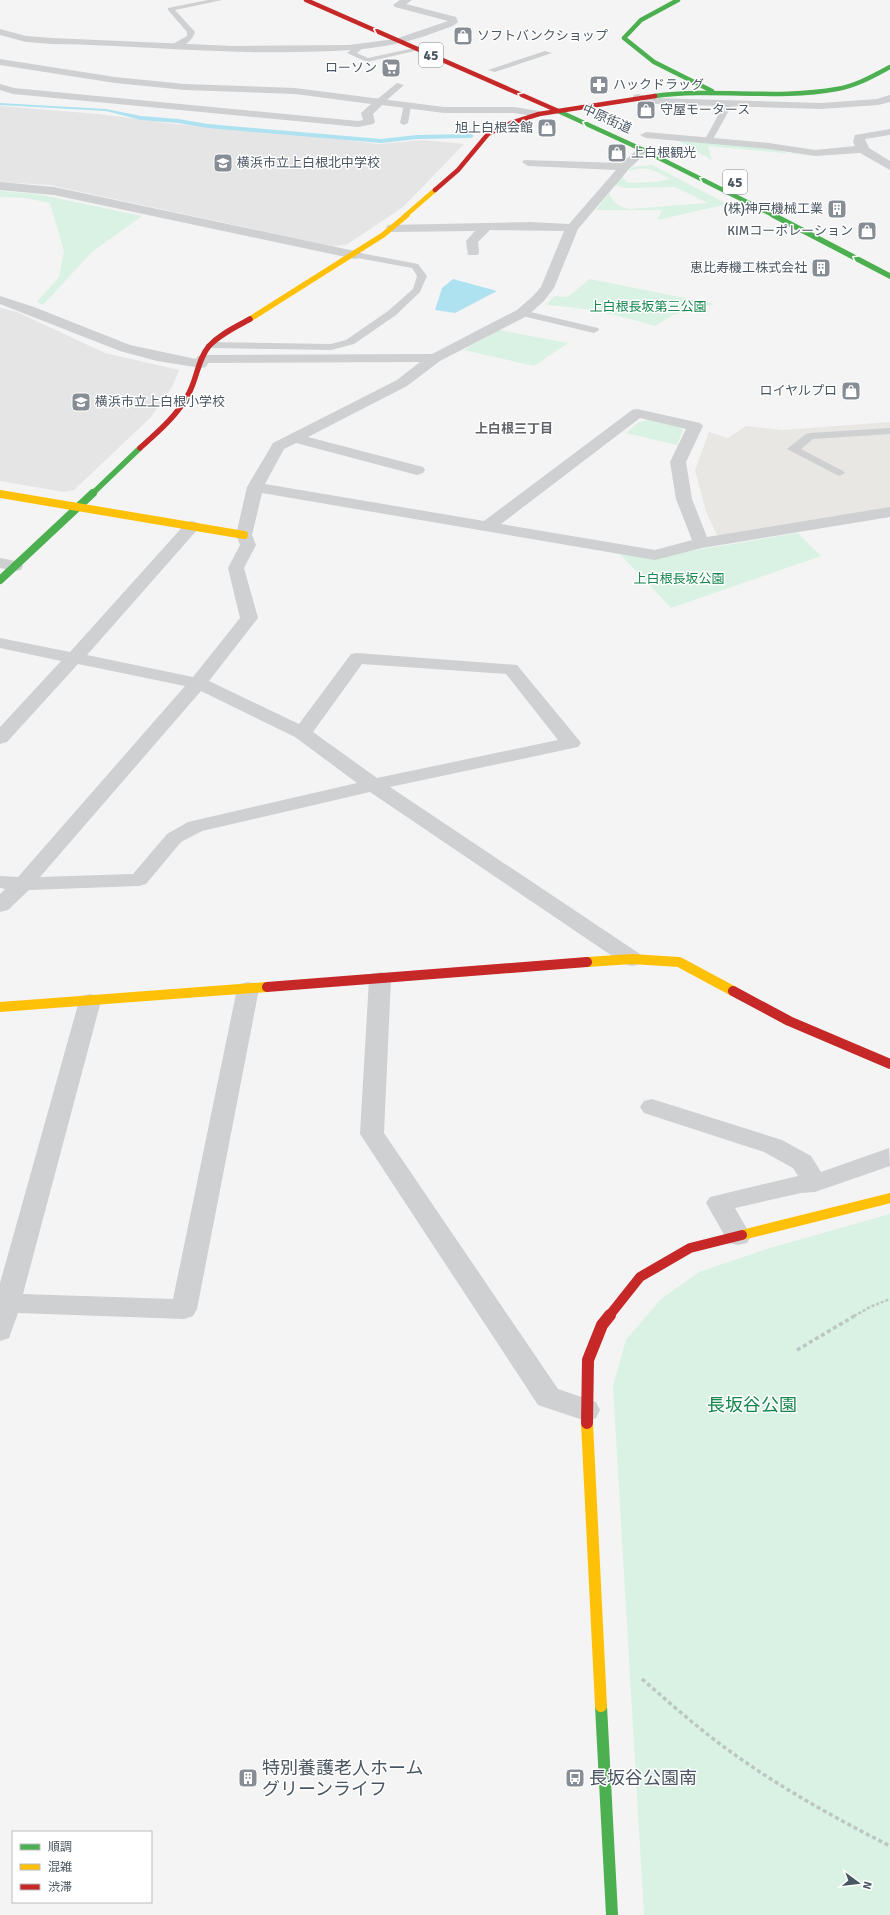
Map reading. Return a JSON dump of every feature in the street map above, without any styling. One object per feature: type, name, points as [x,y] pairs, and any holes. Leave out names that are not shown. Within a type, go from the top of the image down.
[{"type":"street","name":"中原街道","points":[[306,0],[419,49],[555,111],[599,129],[666,146]]},
{"type":"street","name":"45","points":[[328,0],[427,43]]},
{"type":"street","points":[[0,32],[22,39],[38,41],[84,40],[241,50],[359,48],[401,41],[453,22],[453,19],[398,5],[407,0]]},
{"type":"street","points":[[678,0],[628,30],[624,38],[630,46],[713,92]]},
{"type":"street","points":[[0,62],[115,80],[185,87],[295,91],[378,103],[444,110],[514,110],[539,114]]},
{"type":"street","points":[[0,580],[7,564],[78,507],[155,434],[178,410],[192,388],[202,361],[210,345],[355,255],[392,228],[458,170],[488,134],[511,123],[539,114],[638,98],[695,92],[802,93],[838,89],[864,81],[890,67]]},
{"type":"street","points":[[488,68],[506,76]]},
{"type":"street","points":[[0,87],[13,91],[164,104],[358,124],[369,122],[367,113],[378,103]]},
{"type":"street","points":[[164,104],[185,87]]},
{"type":"street","points":[[638,98],[654,102],[821,106],[878,102],[890,98]]},
{"type":"street","name":"中原街道","points":[[563,100],[598,115]]},
{"type":"street","points":[[861,149],[858,142],[859,137],[890,132]]},
{"type":"street","points":[[0,905],[23,884],[198,683],[249,618],[236,568],[248,545],[244,535],[255,487],[278,446],[402,383],[435,358],[522,312],[538,299],[547,288],[568,243],[572,228],[625,167],[642,139],[708,141],[769,146],[815,153],[861,149],[887,162]]},
{"type":"street","name":"中原街道","points":[[642,139],[730,192],[890,276]]},
{"type":"street","points":[[528,162],[625,167]]},
{"type":"street","points":[[0,186],[54,191],[355,255]]},
{"type":"street","points":[[392,228],[530,226],[572,228]]},
{"type":"street","points":[[473,252],[472,240],[486,227]]},
{"type":"street","points":[[0,300],[27,308],[114,345],[147,354],[202,361],[435,358]]},
{"type":"street","points":[[488,526],[637,413],[695,426],[678,462],[684,499],[701,543]]},
{"type":"street","points":[[296,438],[418,470]]},
{"type":"street","points":[[255,487],[655,555],[701,543],[890,512]]},
{"type":"street","points":[[0,494],[244,535]]},
{"type":"street","points":[[0,738],[75,657],[192,526]]},
{"type":"street","points":[[0,643],[198,683],[302,733],[373,785],[632,959]]},
{"type":"street","points":[[0,882],[23,884],[140,880],[174,838],[195,826],[373,785],[571,743],[511,669],[357,658],[302,733]]},
{"type":"street","points":[[0,1007],[632,959],[678,962],[789,1021],[890,1064]]},
{"type":"street","points":[[380,979],[372,1134],[548,1397],[586,1410]]},
{"type":"street","points":[[7,1303],[184,1309],[248,989]]},
{"type":"street","points":[[0,1331],[90,1001]]},
{"type":"street","points":[[652,1107],[773,1146],[802,1162],[815,1183]]},
{"type":"street","points":[[738,1236],[719,1203],[801,1184],[815,1183],[889,1157]]},
{"type":"street","points":[[612,1915],[586,1410],[588,1360],[602,1325],[640,1277],[690,1248],[890,1198]]},
{"type":"lane","points":[[176,46],[190,37],[191,32],[170,9],[218,0]]},
{"type":"lane","points":[[359,48],[351,53],[367,60],[419,49]]},
{"type":"lane","points":[[488,68],[548,53]]},
{"type":"lane","points":[[378,103],[400,85]]},
{"type":"lane","points":[[708,141],[729,103]]},
{"type":"lane","points":[[404,123],[407,106]]},
{"type":"lane","points":[[210,345],[331,348],[350,342],[392,313],[417,290],[422,276],[415,266],[355,255]]},
{"type":"lane","points":[[522,312],[594,330]]},
{"type":"lane","points":[[839,473],[794,449],[810,436],[890,431]]},
{"type":"path","points":[[797,1350],[870,1307],[890,1299]]},
{"type":"path","points":[[642,1679],[709,1736],[773,1781],[849,1825],[890,1846]]},
{"type":"shaded area","name":"横浜市立上白根北中学校","points":[[0,106],[99,114],[175,124],[307,135],[378,144],[424,140],[464,144],[403,207],[346,245],[332,246],[49,185],[0,182]]},
{"type":"shaded area","name":"横浜市立上白根小学校","points":[[0,308],[17,312],[105,353],[179,370],[172,387],[151,417],[74,490],[64,492],[0,481]]},
{"type":"shaded area","points":[[890,422],[890,509],[718,537],[706,512],[695,470],[709,432],[728,438],[746,426],[782,430]]},
{"type":"green space","points":[[677,140],[769,148],[789,153],[817,156],[708,146],[712,160]]},
{"type":"green space","points":[[652,165],[727,204],[658,220],[662,210],[596,210],[609,193],[616,204],[629,209],[708,203],[675,187],[625,188],[615,185],[621,176],[628,183],[657,182],[670,179],[660,173],[650,170],[639,169],[629,172],[632,167]]},
{"type":"green space","points":[[0,191],[37,194],[142,216],[92,252],[43,305],[37,302],[59,277],[64,251],[50,203],[26,198],[0,197]]},
{"type":"green space","name":"上白根長坂第三公園","points":[[590,279],[715,304],[673,315],[655,326],[601,312],[546,305],[554,296],[568,297]]},
{"type":"green space","points":[[499,330],[568,343],[534,366],[464,350]]},
{"type":"green space","points":[[649,420],[677,426],[683,430],[677,445],[626,433],[639,422]]},
{"type":"green space","name":"上白根長坂公園","points":[[798,533],[821,556],[671,608],[619,553],[655,557]]},
{"type":"green space","name":"長坂谷公園","points":[[890,1214],[890,1915],[644,1915],[613,1386],[626,1340],[660,1300],[699,1272],[770,1248]]},
{"type":"water","points":[[453,279],[497,291],[455,313],[435,310],[442,288]]},
{"type":"waterway","points":[[0,104],[106,110],[141,118],[178,121],[208,126],[381,141],[417,137],[471,136]]},
{"type":"traffic: fast","points":[[678,0],[641,20],[624,38],[633,47],[654,62],[712,91]]},
{"type":"traffic: fast","points":[[655,96],[677,93],[802,93],[838,89],[864,81],[890,67]]},
{"type":"traffic: fast","points":[[556,110],[683,169],[890,276]]},
{"type":"traffic: fast","points":[[0,580],[140,448]]},
{"type":"traffic: fast","points":[[601,1706],[612,1915]]},
{"type":"traffic: slow","points":[[250,319],[383,235],[435,190]]},
{"type":"traffic: slow","points":[[0,494],[244,535]]},
{"type":"traffic: slow","points":[[587,962],[632,959],[679,962],[733,991]]},
{"type":"traffic: slow","points":[[0,1007],[267,987]]},
{"type":"traffic: slow","points":[[742,1235],[890,1198]]},
{"type":"traffic: slow","points":[[587,1423],[601,1706]]},
{"type":"traffic: jam","points":[[306,0],[556,110]]},
{"type":"traffic: jam","points":[[435,190],[458,170],[488,134],[511,123],[539,114],[655,96]]},
{"type":"traffic: jam","points":[[140,448],[166,423],[188,395],[201,360],[208,347],[221,336],[250,319]]},
{"type":"traffic: jam","points":[[267,987],[587,962]]},
{"type":"traffic: jam","points":[[733,991],[789,1021],[890,1064]]},
{"type":"traffic: jam","points":[[587,1423],[588,1360],[602,1325],[640,1277],[690,1248],[742,1235]]},
{"type":"place","name":"ソフトバンクショップ","points":[[463,36]]},
{"type":"place","name":"ローソン","points":[[391,68]]},
{"type":"place","name":"ハックドラッグ","points":[[599,85]]},
{"type":"place","name":"守屋モータース","points":[[646,110]]},
{"type":"place","name":"旭上白根会館","points":[[547,128]]},
{"type":"place","name":"上白根観光","points":[[617,153]]},
{"type":"place","name":"横浜市立上白根北中学校","points":[[223,163]]},
{"type":"place","name":"(株)神戸機械工業","points":[[837,209]]},
{"type":"place","name":"KIMコーポレーション","points":[[867,231]]},
{"type":"place","name":"恵比寿機工株式会社","points":[[821,268]]},
{"type":"place","name":"ロイヤルプロ","points":[[851,391]]},
{"type":"place","name":"横浜市立上白根小学校","points":[[81,402]]},
{"type":"place","name":"特別養護老人ホーム グリーンライフ","points":[[248,1778]]},
{"type":"place","name":"長坂谷公園南","points":[[575,1778]]},
{"type":"district","name":"上白根三丁目","points":[[514,429]]}]
